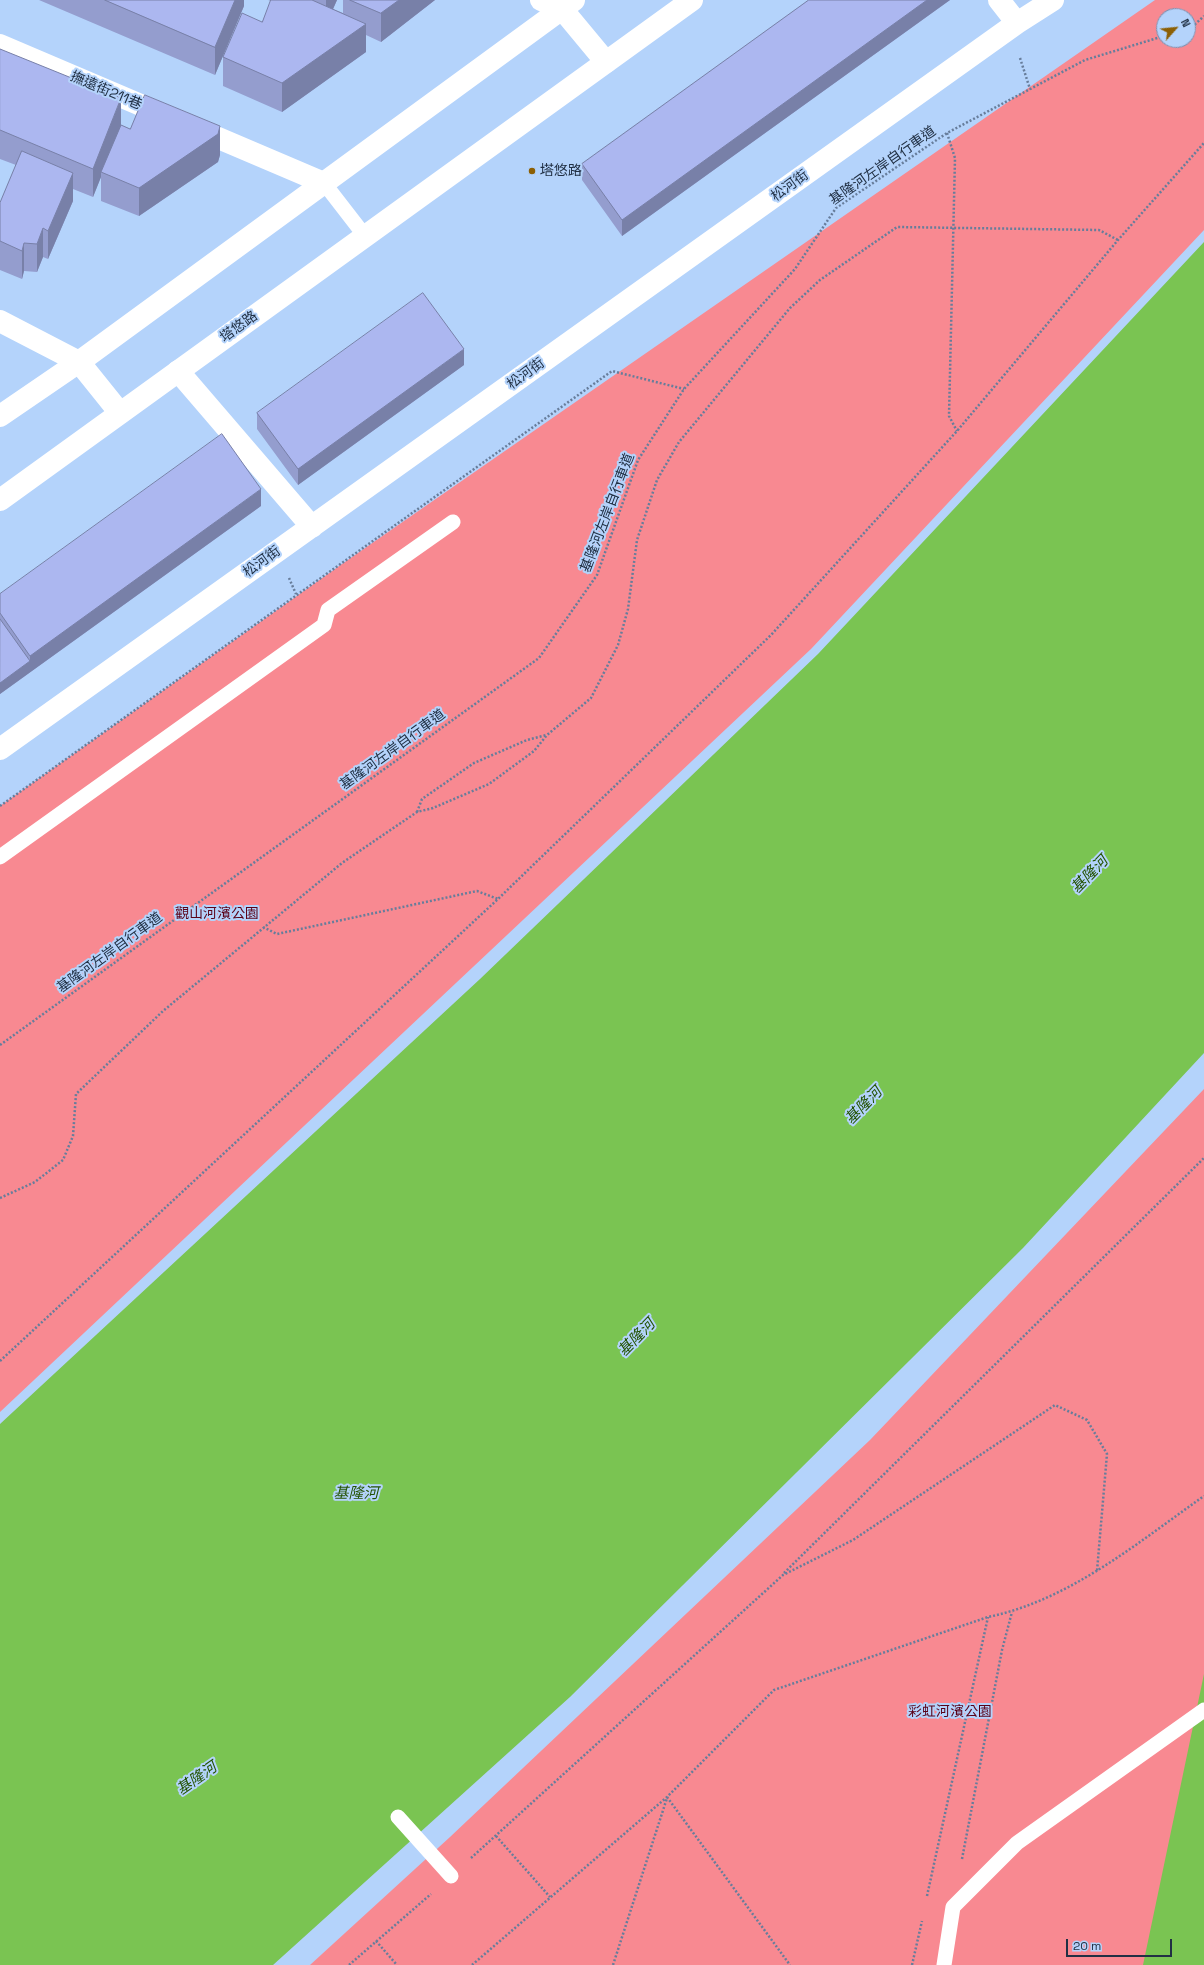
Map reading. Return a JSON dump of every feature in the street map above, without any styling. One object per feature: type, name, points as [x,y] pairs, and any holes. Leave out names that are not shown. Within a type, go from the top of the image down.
[{"type":"street","points":[[541,0],[568,5],[606,62]]},
{"type":"street","name":"塔悠路","points":[[0,500],[692,0]]},
{"type":"street","points":[[1000,0],[1017,23]]},
{"type":"street","name":"松河街","points":[[0,749],[1017,23],[1053,0]]},
{"type":"street","points":[[0,416],[79,362],[568,5]]},
{"type":"street","name":"撫遠街211巷","points":[[0,45],[324,182]]},
{"type":"street","points":[[0,321],[79,362],[120,413]]},
{"type":"street","points":[[178,371],[312,526]]},
{"type":"lane","points":[[324,182],[365,236]]},
{"type":"lane","points":[[0,857],[324,625],[328,610],[453,522]]},
{"type":"lane","points":[[944,1965],[953,1907],[1017,1843],[1204,1710]]},
{"type":"lane","points":[[398,1817],[451,1876]]},
{"type":"path","points":[[1196,23],[1204,16]]},
{"type":"path","name":"基隆河左岸自行車道","points":[[0,1045],[539,658],[596,575],[638,460],[684,389],[795,269],[836,208],[947,133],[1030,89],[1085,60],[1156,38]]},
{"type":"path","points":[[1019,56],[1030,89]]},
{"type":"path","points":[[947,133],[955,158],[949,416],[957,431]]},
{"type":"path","points":[[0,1361],[498,899],[771,635],[957,431],[1118,240],[1204,144]]},
{"type":"path","points":[[0,1198],[35,1182],[63,1160],[73,1136],[76,1094],[163,1012],[263,927],[342,863],[417,812],[433,808],[489,784],[534,751],[547,735],[592,698],[618,645],[628,609],[637,540],[657,480],[679,442],[790,308],[820,280],[897,227],[1099,230],[1118,240]]},
{"type":"path","points":[[288,577],[296,594]]},
{"type":"path","points":[[417,812],[422,799],[474,763],[527,740],[547,735]]},
{"type":"path","points":[[263,927],[278,934],[477,891],[498,899]]},
{"type":"path","points":[[349,1965],[496,1836],[782,1575],[1204,1158]]},
{"type":"path","points":[[782,1575],[853,1540],[1056,1405],[1087,1420],[1107,1454],[1097,1571]]},
{"type":"path","points":[[472,1965],[667,1797],[774,1690],[988,1617],[1012,1612],[1097,1571],[1204,1496]]},
{"type":"path","points":[[962,1860],[1002,1650],[1012,1612]]},
{"type":"path","points":[[926,1903],[988,1617]]},
{"type":"path","points":[[614,1965],[667,1797]]},
{"type":"path","points":[[667,1797],[790,1965]]},
{"type":"path","points":[[496,1836],[550,1897]]},
{"type":"path","points":[[912,1965],[922,1919]]},
{"type":"path","points":[[376,1941],[397,1965]]},
{"type":"green space","name":"觀山河濱公園","points":[[1155,0],[1204,0],[1204,230],[811,649],[0,1412],[0,806],[342,564]]},
{"type":"green space","name":"彩虹河濱公園","points":[[1204,1089],[1204,1965],[310,1965],[450,1837],[870,1440]]},
{"type":"water","name":"基隆河","points":[[1204,242],[1204,1053],[1023,1248],[570,1697],[273,1965],[0,1965],[0,1424],[480,979],[818,654]]},
{"type":"water","points":[[1204,1674],[1204,1965],[1143,1965]]},
{"type":"building","points":[[105,0],[235,0],[215,47]]},
{"type":"building","points":[[271,0],[312,0],[366,24],[282,83],[223,57],[242,13],[262,22]]},
{"type":"building","points":[[350,0],[399,0],[381,13]]},
{"type":"building","points":[[809,0],[927,0],[622,220],[582,164]]},
{"type":"building","points":[[0,49],[121,98],[93,169],[0,130]]},
{"type":"building","points":[[145,95],[220,126],[218,134],[139,188],[101,172],[121,125],[130,129]]},
{"type":"building","points":[[22,151],[73,173],[48,231],[43,228],[37,244],[24,243],[22,251],[0,241],[0,203]]},
{"type":"building","points":[[423,293],[464,349],[298,469],[257,413]]},
{"type":"building","points":[[222,434],[261,489],[30,656],[0,613],[0,594]]},
{"type":"building","points":[[0,619],[30,661],[0,683]]},
{"type":"place","name":"塔悠路","points":[[532,171]]}]
